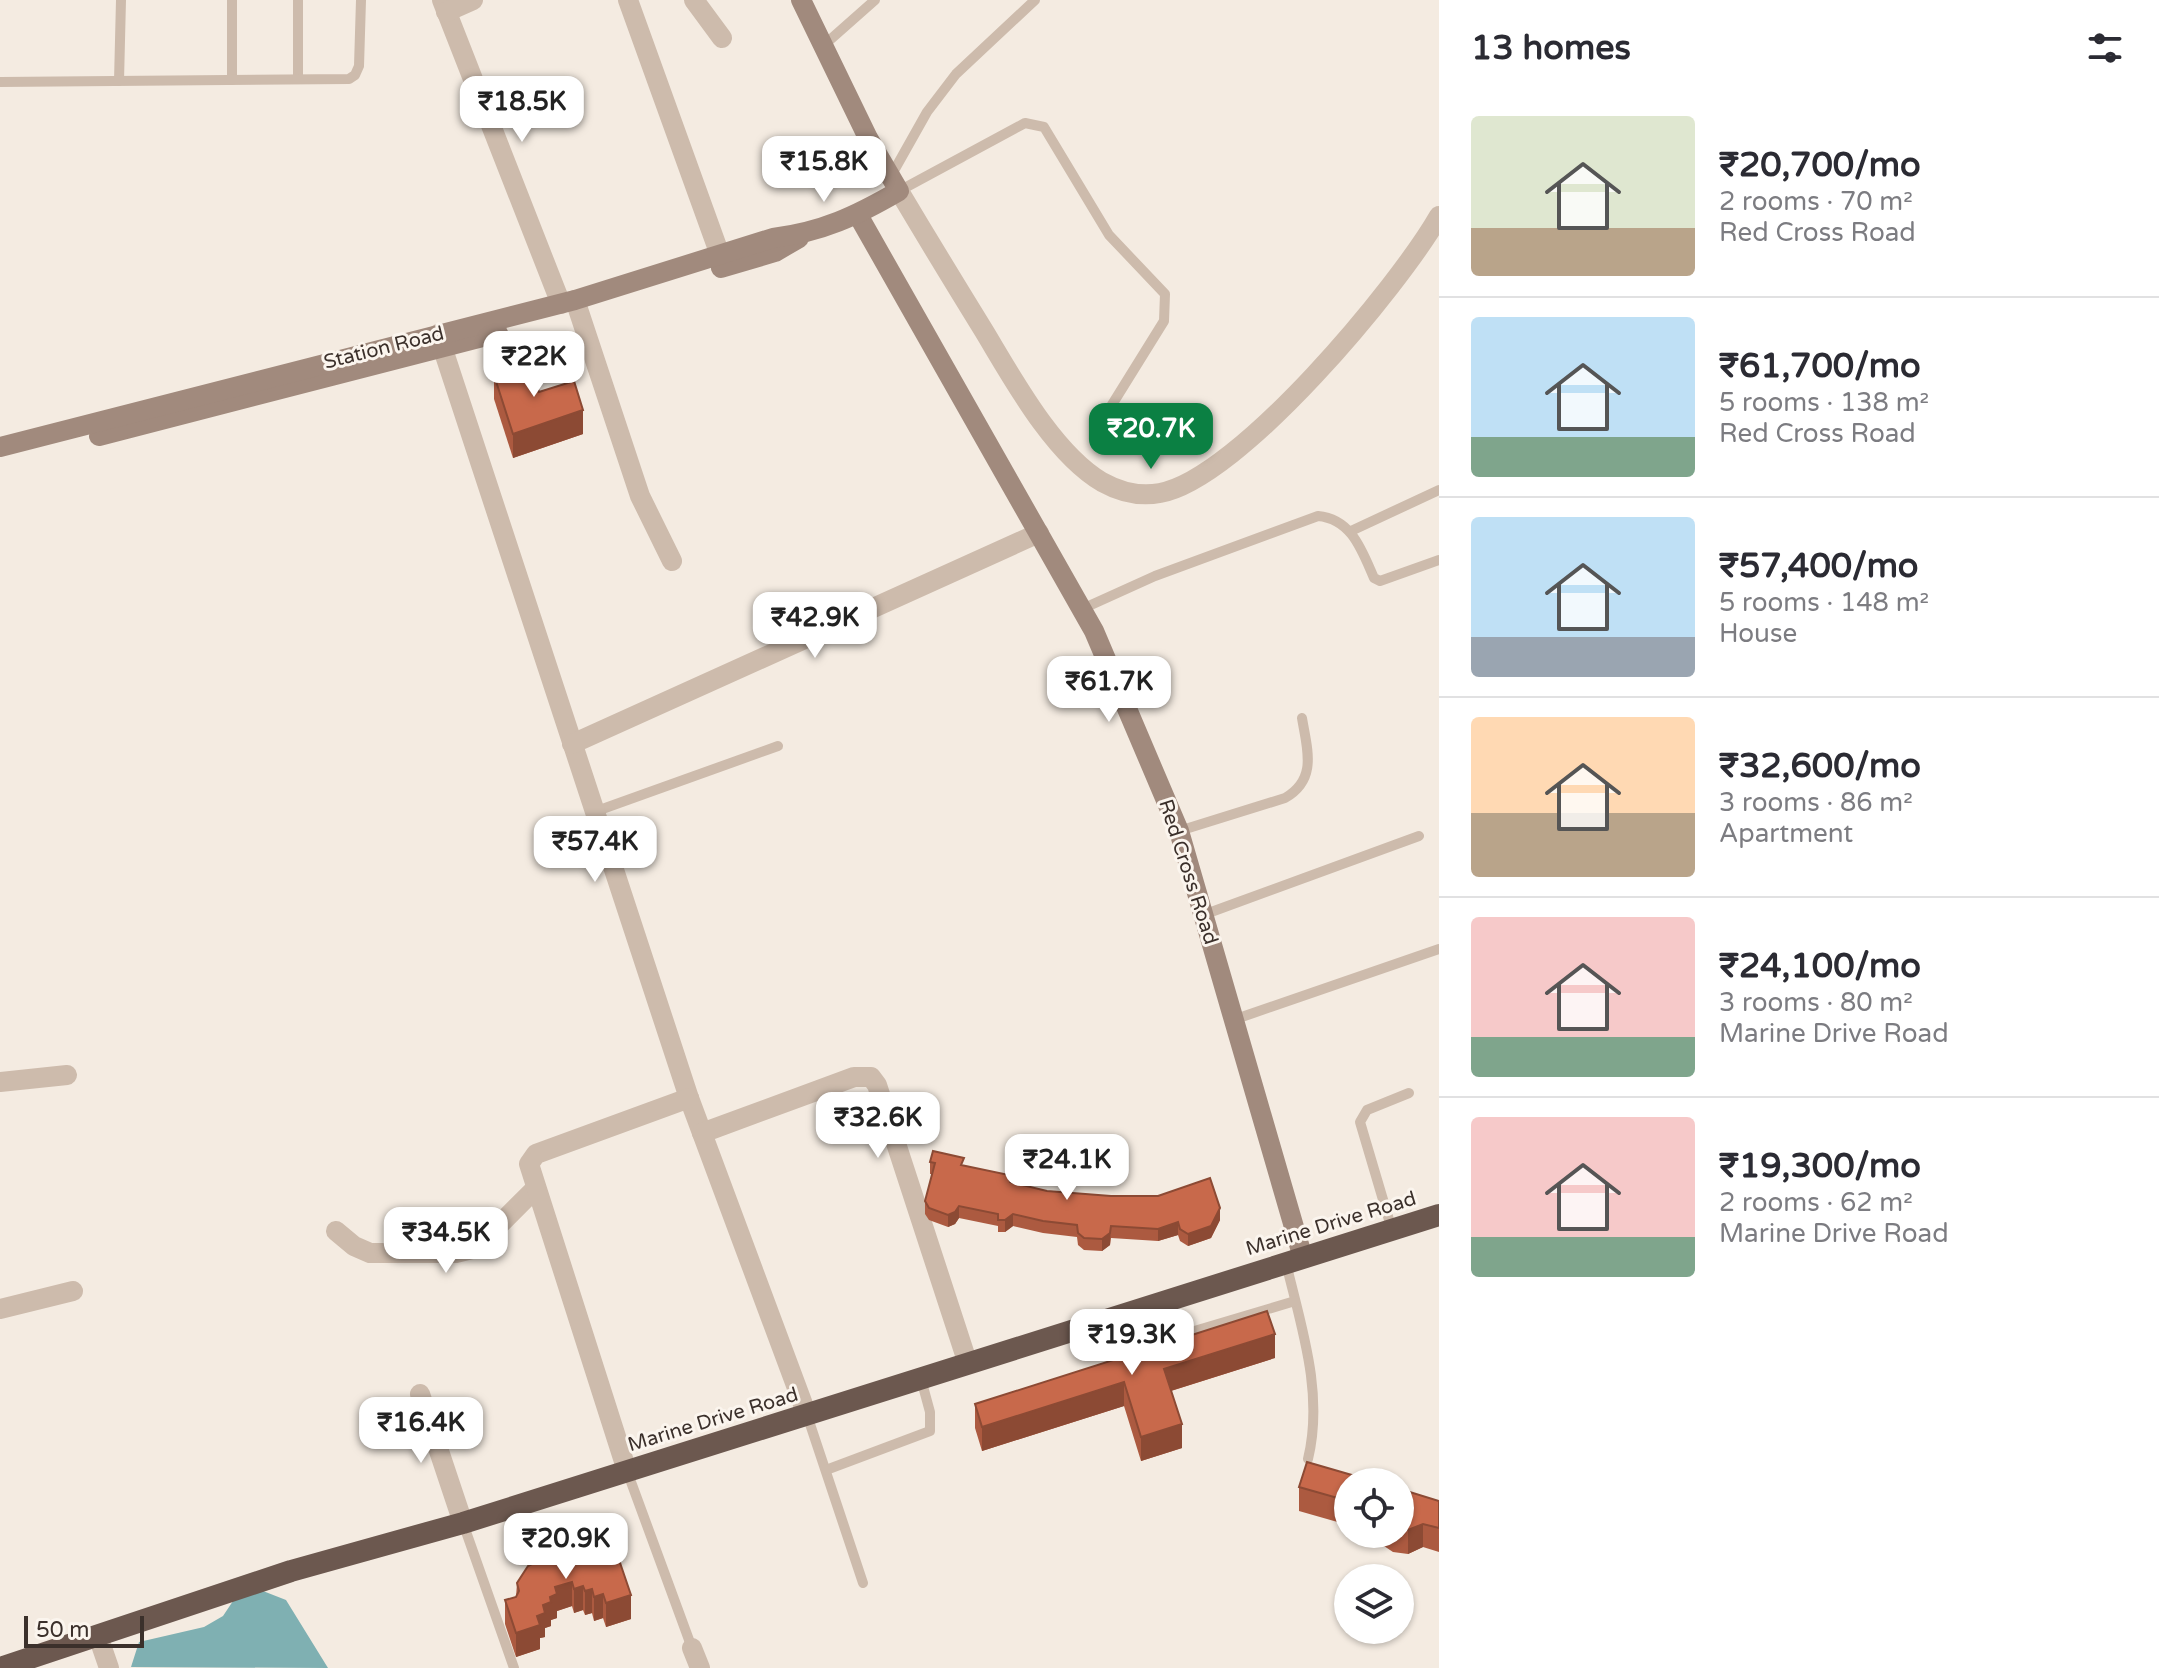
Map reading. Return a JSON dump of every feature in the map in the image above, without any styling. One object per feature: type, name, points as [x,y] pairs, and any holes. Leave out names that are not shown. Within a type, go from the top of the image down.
[{"type":"highway","name":"Marine Drive Road","points":[[0,1668],[291,1571],[463,1523],[1439,1215]]},
{"type":"main road","points":[[801,0],[894,185]]},
{"type":"main road","name":"Station Road","points":[[0,447],[440,342],[572,305],[773,238],[805,234],[858,215],[894,185]]},
{"type":"main road","name":"Red Cross Road","points":[[858,215],[1094,631],[1179,831],[1233,1020],[1294,1260]]},
{"type":"main road","points":[[572,305],[775,252],[805,234]]},
{"type":"main road","points":[[0,461],[440,342]]},
{"type":"street","points":[[473,0],[444,6],[572,305],[640,496],[672,561]]},
{"type":"street","points":[[628,0],[720,255]]},
{"type":"street","points":[[694,0],[722,38]]},
{"type":"street","points":[[894,185],[1032,410],[1081,466],[1126,494],[1160,493],[1193,480],[1240,445],[1313,377],[1423,243],[1439,216]]},
{"type":"street","points":[[440,342],[689,1098],[807,1415]]},
{"type":"street","points":[[572,744],[1039,533]]},
{"type":"street","points":[[0,1082],[67,1075]]},
{"type":"street","points":[[702,1133],[854,1077],[871,1077],[877,1085],[968,1364]]},
{"type":"street","points":[[627,1471],[529,1164],[536,1154],[689,1098]]},
{"type":"street","points":[[336,1231],[354,1246],[370,1253],[456,1253],[476,1248],[536,1188]]},
{"type":"street","points":[[0,1309],[73,1291]]},
{"type":"street","points":[[420,1394],[463,1523]]},
{"type":"street","points":[[98,1636],[109,1668]]},
{"type":"street","points":[[692,1648],[700,1668]]},
{"type":"lane","points":[[119,81],[121,0]]},
{"type":"lane","points":[[232,0],[232,80]]},
{"type":"lane","points":[[298,0],[298,79]]},
{"type":"lane","points":[[0,82],[349,79],[355,75],[360,55],[361,0]]},
{"type":"lane","points":[[823,46],[875,0]]},
{"type":"lane","points":[[894,185],[927,112],[956,74],[1035,0]]},
{"type":"lane","points":[[894,185],[1025,123],[1044,127],[1109,235],[1165,294],[1164,321],[1105,416]]},
{"type":"lane","points":[[1351,531],[1439,490]]},
{"type":"lane","points":[[1082,609],[1155,576],[1308,519],[1329,517],[1351,531],[1374,578],[1380,581],[1439,560]]},
{"type":"lane","points":[[1179,831],[1285,798],[1298,791],[1306,780],[1308,759],[1302,718]]},
{"type":"lane","points":[[594,812],[778,746]]},
{"type":"lane","points":[[1203,915],[1419,836]]},
{"type":"lane","points":[[1233,1020],[1439,949]]},
{"type":"lane","points":[[1392,1230],[1360,1122],[1367,1110],[1409,1093]]},
{"type":"lane","points":[[1294,1260],[1295,1301],[1313,1387],[1315,1417],[1308,1459]]},
{"type":"lane","points":[[1144,1346],[1295,1301]]},
{"type":"lane","points":[[826,1470],[930,1431],[930,1412],[921,1379]]},
{"type":"lane","points":[[807,1415],[863,1583]]},
{"type":"lane","points":[[627,1471],[692,1648]]},
{"type":"lane","points":[[463,1523],[514,1668]]},
{"type":"water","points":[[1064,1149],[1072,1152],[1072,1164],[1043,1174],[1040,1169],[1032,1167],[1028,1158],[1036,1150],[1042,1155]]},
{"type":"water","points":[[263,1591],[286,1600],[328,1668],[131,1667],[139,1642],[204,1627],[223,1616],[237,1595]]},
{"type":"building","points":[[530,363],[539,392],[574,381],[583,410],[513,434],[494,375]]},
{"type":"building","points":[[933,1151],[964,1158],[961,1165],[1009,1175],[1010,1182],[1047,1191],[1158,1196],[1210,1178],[1220,1208],[1211,1226],[1188,1234],[1180,1229],[1178,1222],[1158,1229],[1111,1226],[1110,1233],[1102,1239],[1084,1238],[1078,1233],[1077,1225],[1013,1214],[1005,1220],[998,1220],[998,1214],[959,1206],[948,1215],[929,1208],[925,1201],[935,1163],[930,1162]]},
{"type":"building","points":[[1267,1311],[1275,1334],[1164,1369],[1182,1424],[1141,1437],[1124,1382],[982,1427],[975,1404]]},
{"type":"building","points":[[1307,1462],[1334,1470],[1334,1497],[1299,1487]]},
{"type":"building","points":[[1414,1493],[1439,1501],[1439,1528],[1423,1524],[1414,1528]]},
{"type":"building","points":[[561,1545],[563,1552],[582,1548],[600,1556],[604,1545],[615,1548],[631,1595],[606,1603],[603,1594],[594,1597],[592,1589],[585,1591],[583,1586],[574,1589],[572,1582],[555,1587],[557,1594],[550,1597],[551,1602],[543,1605],[545,1613],[537,1616],[540,1625],[516,1633],[505,1600],[516,1597],[519,1591],[517,1583],[528,1566],[544,1558],[542,1552]]}]
